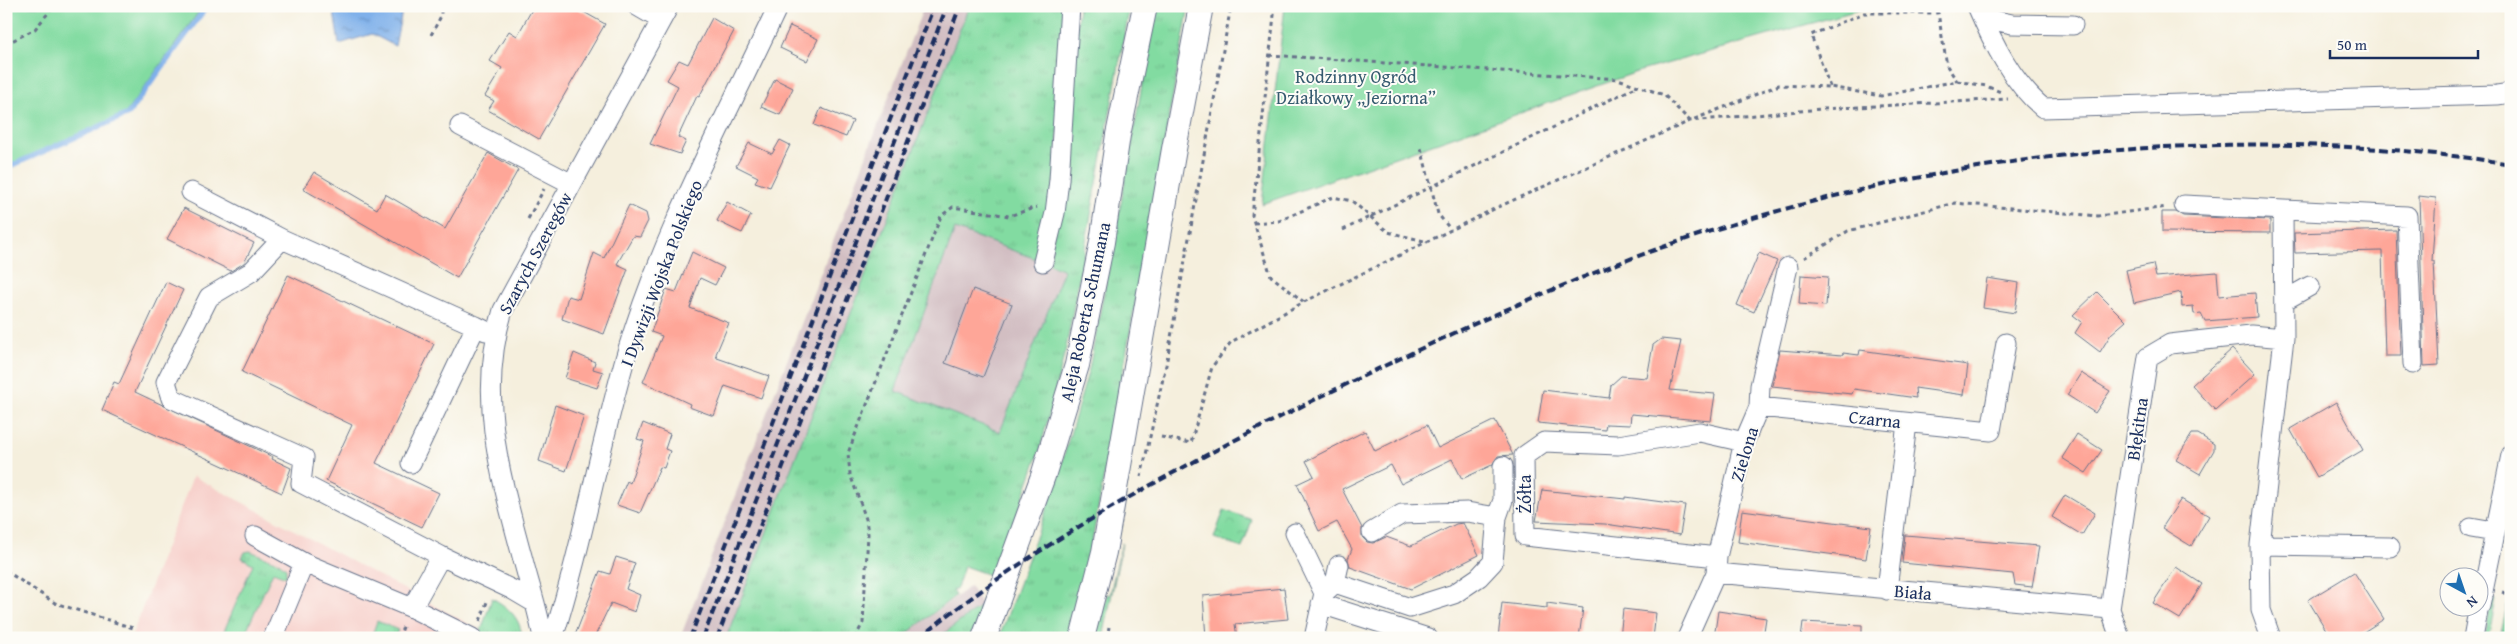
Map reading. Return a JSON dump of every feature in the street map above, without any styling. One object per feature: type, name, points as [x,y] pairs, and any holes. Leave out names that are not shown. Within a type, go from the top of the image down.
[{"type":"main road","name":"Aleja Roberta Schumana","points":[[984,638],[1043,476],[1077,365],[1102,242],[1118,135],[1145,6]]},
{"type":"main road","points":[[1082,638],[1104,552],[1174,148],[1201,6]]},
{"type":"street","points":[[637,6],[665,13]]},
{"type":"street","name":"I Dywizji Wojska Polskiego","points":[[553,638],[628,352],[658,268],[708,152],[778,6]]},
{"type":"street","points":[[1043,262],[1055,213],[1059,180],[1070,6]]},
{"type":"street","points":[[1980,12],[2012,24],[2073,25]]},
{"type":"street","points":[[1980,12],[2003,60],[2031,98],[2043,108],[2487,95],[2511,92]]},
{"type":"street","name":"Szarych Szeregów","points":[[543,638],[504,487],[492,426],[491,370],[495,335],[503,310],[665,13]]},
{"type":"street","points":[[460,126],[572,184]]},
{"type":"street","points":[[191,192],[282,239],[495,335]]},
{"type":"street","points":[[2184,205],[2408,216],[2413,364]]},
{"type":"street","points":[[2271,638],[2261,610],[2260,544],[2284,338],[2283,210]]},
{"type":"street","points":[[282,239],[251,272],[209,297],[166,382],[171,398],[304,458],[301,483],[441,556],[512,590],[535,604]]},
{"type":"street","name":"Zielona","points":[[1687,638],[1716,565],[1744,442],[1759,407],[1760,386],[1788,267]]},
{"type":"street","points":[[2285,300],[2310,286]]},
{"type":"street","points":[[411,462],[476,326]]},
{"type":"street","name":"Błękitna","points":[[2120,638],[2110,609],[2148,357],[2170,344],[2251,335],[2284,338]]},
{"type":"street","name":"Czarna","points":[[1759,407],[1991,431],[2006,343]]},
{"type":"street","points":[[1887,590],[1907,423]]},
{"type":"street","name":"Żółta","points":[[1716,565],[1524,536],[1524,456],[1544,442],[1618,445],[1700,432],[1744,442]]},
{"type":"street","points":[[2487,566],[2511,455]]},
{"type":"street","points":[[1327,592],[1410,608],[1454,594],[1479,577],[1492,562],[1497,517],[1503,500],[1503,466]]},
{"type":"street","points":[[1372,532],[1402,514],[1467,512],[1497,517]]},
{"type":"street","points":[[2471,528],[2494,532]]},
{"type":"street","points":[[1295,533],[1327,592],[1428,638]]},
{"type":"street","points":[[255,536],[304,563],[372,596],[412,608],[435,630],[474,634]]},
{"type":"street","points":[[2260,544],[2390,547]]},
{"type":"street","points":[[412,608],[441,556]]},
{"type":"street","points":[[273,638],[304,563]]},
{"type":"street","name":"Biała","points":[[1716,565],[1887,590],[2110,609]]},
{"type":"street","points":[[1314,638],[1327,592]]},
{"type":"street","points":[[2473,638],[2477,616]]},
{"type":"path","points":[[6,44],[35,29],[54,6]]},
{"type":"path","points":[[431,35],[442,16],[441,6]]},
{"type":"path","points":[[1140,478],[1166,365],[1231,6]]},
{"type":"path","points":[[1275,6],[1252,216],[1271,276],[1304,302]]},
{"type":"path","points":[[1830,88],[1811,35],[1864,13],[1938,13],[1947,66],[1957,81]]},
{"type":"path","points":[[1269,55],[1618,79],[1664,95],[1690,121]]},
{"type":"path","points":[[1161,437],[1191,443],[1212,368],[1231,342],[1304,302],[1451,230],[1690,121],[1779,84],[1830,88],[1881,96],[1957,81],[1986,86],[2015,99],[1821,109],[1690,121]]},
{"type":"path","points":[[1343,230],[1638,86]]},
{"type":"path","points":[[1421,148],[1438,214],[1451,230]]},
{"type":"path","points":[[855,638],[862,623],[868,534],[866,518],[850,474],[848,453],[941,216],[953,206],[1009,216],[1030,210],[1043,204],[1059,180]]},
{"type":"path","points":[[1254,223],[1279,221],[1333,197],[1352,201],[1388,232],[1428,242]]},
{"type":"path","points":[[1788,267],[1848,231],[1955,203],[2098,216],[2184,205]]},
{"type":"path","points":[[6,571],[55,603],[133,628]]},
{"type":"path","points":[[474,634],[490,594]]},
{"type":"path","points":[[1107,638],[1111,619]]},
{"type":"shaded area","points":[[924,6],[969,6],[726,638],[680,638]]},
{"type":"shaded area","points":[[955,229],[1064,270],[1000,432],[895,392]]},
{"type":"shaded area","points":[[193,476],[495,638],[131,638]]},
{"type":"shaded area","points":[[970,586],[982,605],[938,638],[901,638]]},
{"type":"green space","points":[[6,6],[203,6],[125,114],[6,166]]},
{"type":"green space","points":[[969,6],[1066,6],[1055,179],[1036,259],[955,229],[895,391],[1000,432],[1064,270],[1050,264],[1079,6],[1130,6],[1066,348],[1040,450],[995,577],[964,566],[957,588],[952,590],[955,596],[901,638],[726,638]]},
{"type":"green space","points":[[1156,6],[1189,6],[1086,575],[1069,638],[999,638],[1055,486],[1089,369],[1116,231]]},
{"type":"green space","name":"Rodzinny Ogród Działkowy „Jeziorna”","points":[[1285,6],[1907,6],[1862,9],[1637,72],[1262,204]]},
{"type":"green space","points":[[1224,510],[1252,520],[1242,548],[1214,538]]},
{"type":"green space","points":[[1122,543],[1103,638],[1095,638],[1107,594],[1110,595]]},
{"type":"green space","points":[[250,551],[280,563],[286,568],[286,577],[273,572],[243,638],[221,638],[253,564],[242,558],[245,552]]},
{"type":"green space","points":[[2511,588],[2511,638],[2500,638]]},
{"type":"green space","points":[[492,598],[513,614],[519,625],[522,638],[487,638],[480,634]]},
{"type":"green space","points":[[2496,600],[2488,638],[2484,638],[2488,616],[2490,616],[2490,601]]},
{"type":"green space","points":[[985,603],[971,638],[938,638],[982,605]]},
{"type":"green space","points":[[377,621],[398,630],[395,638],[371,638]]},
{"type":"water","points":[[333,6],[403,6],[395,46],[372,34],[339,44]]},
{"type":"building","points":[[534,6],[573,6],[605,24],[539,139],[488,110],[494,101],[485,96],[502,68],[490,61],[509,31],[517,36]]},
{"type":"building","points":[[712,18],[734,31],[699,97],[697,96],[678,137],[686,141],[680,154],[650,144],[678,86],[667,80],[679,60],[688,64]]},
{"type":"building","points":[[790,26],[818,39],[807,61],[780,48]]},
{"type":"building","points":[[775,79],[793,88],[780,115],[761,107]]},
{"type":"building","points":[[821,108],[853,121],[846,137],[814,125]]},
{"type":"building","points":[[780,140],[790,145],[770,187],[755,182],[758,177],[736,166],[749,143],[772,154]]},
{"type":"building","points":[[488,153],[518,170],[457,278],[303,189],[314,172],[377,209],[385,194],[445,229]]},
{"type":"building","points":[[2419,196],[2436,198],[2432,261],[2434,261],[2439,365],[2424,366]]},
{"type":"building","points":[[727,202],[751,215],[742,233],[717,221]]},
{"type":"building","points":[[629,205],[646,213],[648,221],[640,237],[633,236],[617,264],[628,269],[604,334],[562,319],[568,296],[579,299],[594,253],[604,258]]},
{"type":"building","points":[[184,208],[254,243],[244,263],[231,271],[167,239]]},
{"type":"building","points":[[2162,212],[2176,212],[2183,216],[2270,220],[2270,233],[2162,232]]},
{"type":"building","points":[[2396,230],[2401,356],[2385,356],[2382,251],[2295,253],[2294,233]]},
{"type":"building","points":[[692,252],[724,268],[715,285],[700,278],[690,308],[729,323],[716,354],[717,358],[769,376],[761,398],[725,386],[714,416],[689,407],[690,404],[643,382],[662,336],[651,332],[666,289],[676,292]]},
{"type":"building","points":[[1759,253],[1777,261],[1754,312],[1737,305]]},
{"type":"building","points":[[2153,264],[2156,277],[2217,272],[2219,296],[2255,293],[2257,317],[2205,321],[2201,313],[2194,314],[2193,306],[2182,307],[2181,292],[2134,303],[2126,270]]},
{"type":"building","points":[[288,275],[434,344],[376,463],[439,493],[422,527],[326,481],[352,425],[242,372]]},
{"type":"building","points":[[1801,275],[1828,277],[1826,306],[1799,304]]},
{"type":"building","points":[[1987,278],[2019,283],[2015,313],[1983,308]]},
{"type":"building","points":[[166,282],[183,290],[135,392],[273,457],[272,459],[291,468],[282,493],[102,410],[114,382],[119,384]]},
{"type":"building","points":[[973,289],[1012,304],[983,377],[945,363]]},
{"type":"building","points":[[2097,292],[2126,321],[2111,334],[2100,352],[2075,333],[2082,322],[2073,315]]},
{"type":"building","points":[[1661,339],[1681,341],[1670,390],[1715,394],[1711,421],[1631,414],[1630,425],[1606,424],[1605,430],[1538,423],[1543,390],[1609,398],[1611,385],[1621,376],[1647,378],[1653,345]]},
{"type":"building","points":[[2232,349],[2255,374],[2215,410],[2192,385]]},
{"type":"building","points":[[1780,350],[1859,355],[1860,350],[1968,365],[1964,395],[1915,388],[1916,398],[1854,389],[1852,394],[1772,386]]},
{"type":"building","points":[[574,353],[595,362],[593,369],[603,372],[597,388],[565,378]]},
{"type":"building","points":[[2081,373],[2110,391],[2095,413],[2067,395]]},
{"type":"building","points":[[2336,402],[2363,450],[2317,477],[2290,429]]},
{"type":"building","points":[[555,405],[584,416],[566,471],[539,461]]},
{"type":"building","points":[[1495,420],[1513,455],[1498,456],[1492,465],[1462,479],[1452,459],[1401,484],[1391,465],[1342,489],[1362,528],[1362,537],[1367,542],[1373,543],[1386,537],[1411,546],[1456,524],[1463,523],[1479,555],[1411,589],[1350,567],[1348,559],[1352,549],[1337,522],[1319,531],[1297,484],[1314,476],[1306,461],[1365,431],[1375,451],[1427,425],[1438,448]]},
{"type":"building","points":[[643,423],[670,434],[665,449],[670,451],[664,468],[660,467],[640,513],[617,505],[627,481],[630,483],[644,441],[637,439]]},
{"type":"building","points":[[2077,434],[2102,450],[2086,473],[2062,458]]},
{"type":"building","points":[[2192,434],[2198,434],[2214,444],[2214,450],[2200,474],[2176,460]]},
{"type":"building","points":[[1542,490],[1625,499],[1625,497],[1685,505],[1680,535],[1605,524],[1536,521]]},
{"type":"building","points":[[2065,495],[2095,513],[2082,535],[2052,517]]},
{"type":"building","points":[[2181,499],[2209,516],[2191,546],[2162,528]]},
{"type":"building","points":[[1742,510],[1871,527],[1866,559],[1738,542]]},
{"type":"building","points":[[1905,535],[2039,546],[2032,587],[2015,585],[2013,574],[1902,563]]},
{"type":"building","points":[[616,557],[635,563],[626,589],[640,595],[635,612],[611,603],[594,638],[574,638],[600,571],[610,574]]},
{"type":"building","points":[[2176,567],[2202,584],[2180,619],[2153,603]]},
{"type":"building","points":[[2354,572],[2384,619],[2354,638],[2331,638],[2308,600]]},
{"type":"building","points":[[1284,588],[1288,619],[1235,624],[1237,638],[1206,638],[1203,596]]},
{"type":"building","points":[[1502,603],[1547,608],[1547,603],[1583,608],[1579,638],[1498,638]]},
{"type":"building","points":[[1623,609],[1656,613],[1653,638],[1620,638]]},
{"type":"building","points":[[1718,611],[1766,618],[1763,638],[1714,638]]},
{"type":"building","points":[[1803,622],[1862,625],[1862,638],[1801,638]]},
{"type":"waterway","points":[[6,168],[128,114],[207,6]]},
{"type":"railway","points":[[690,638],[934,6]]},
{"type":"railway","points":[[703,638],[947,6]]},
{"type":"railway","points":[[717,638],[960,6]]},
{"type":"railway","points":[[919,638],[966,602],[1063,536],[1165,477],[1269,422],[1424,347],[1528,300],[1633,258],[1740,222],[1834,196],[1929,176],[2025,160],[2122,150],[2220,145],[2317,146],[2415,152],[2511,164]]}]
